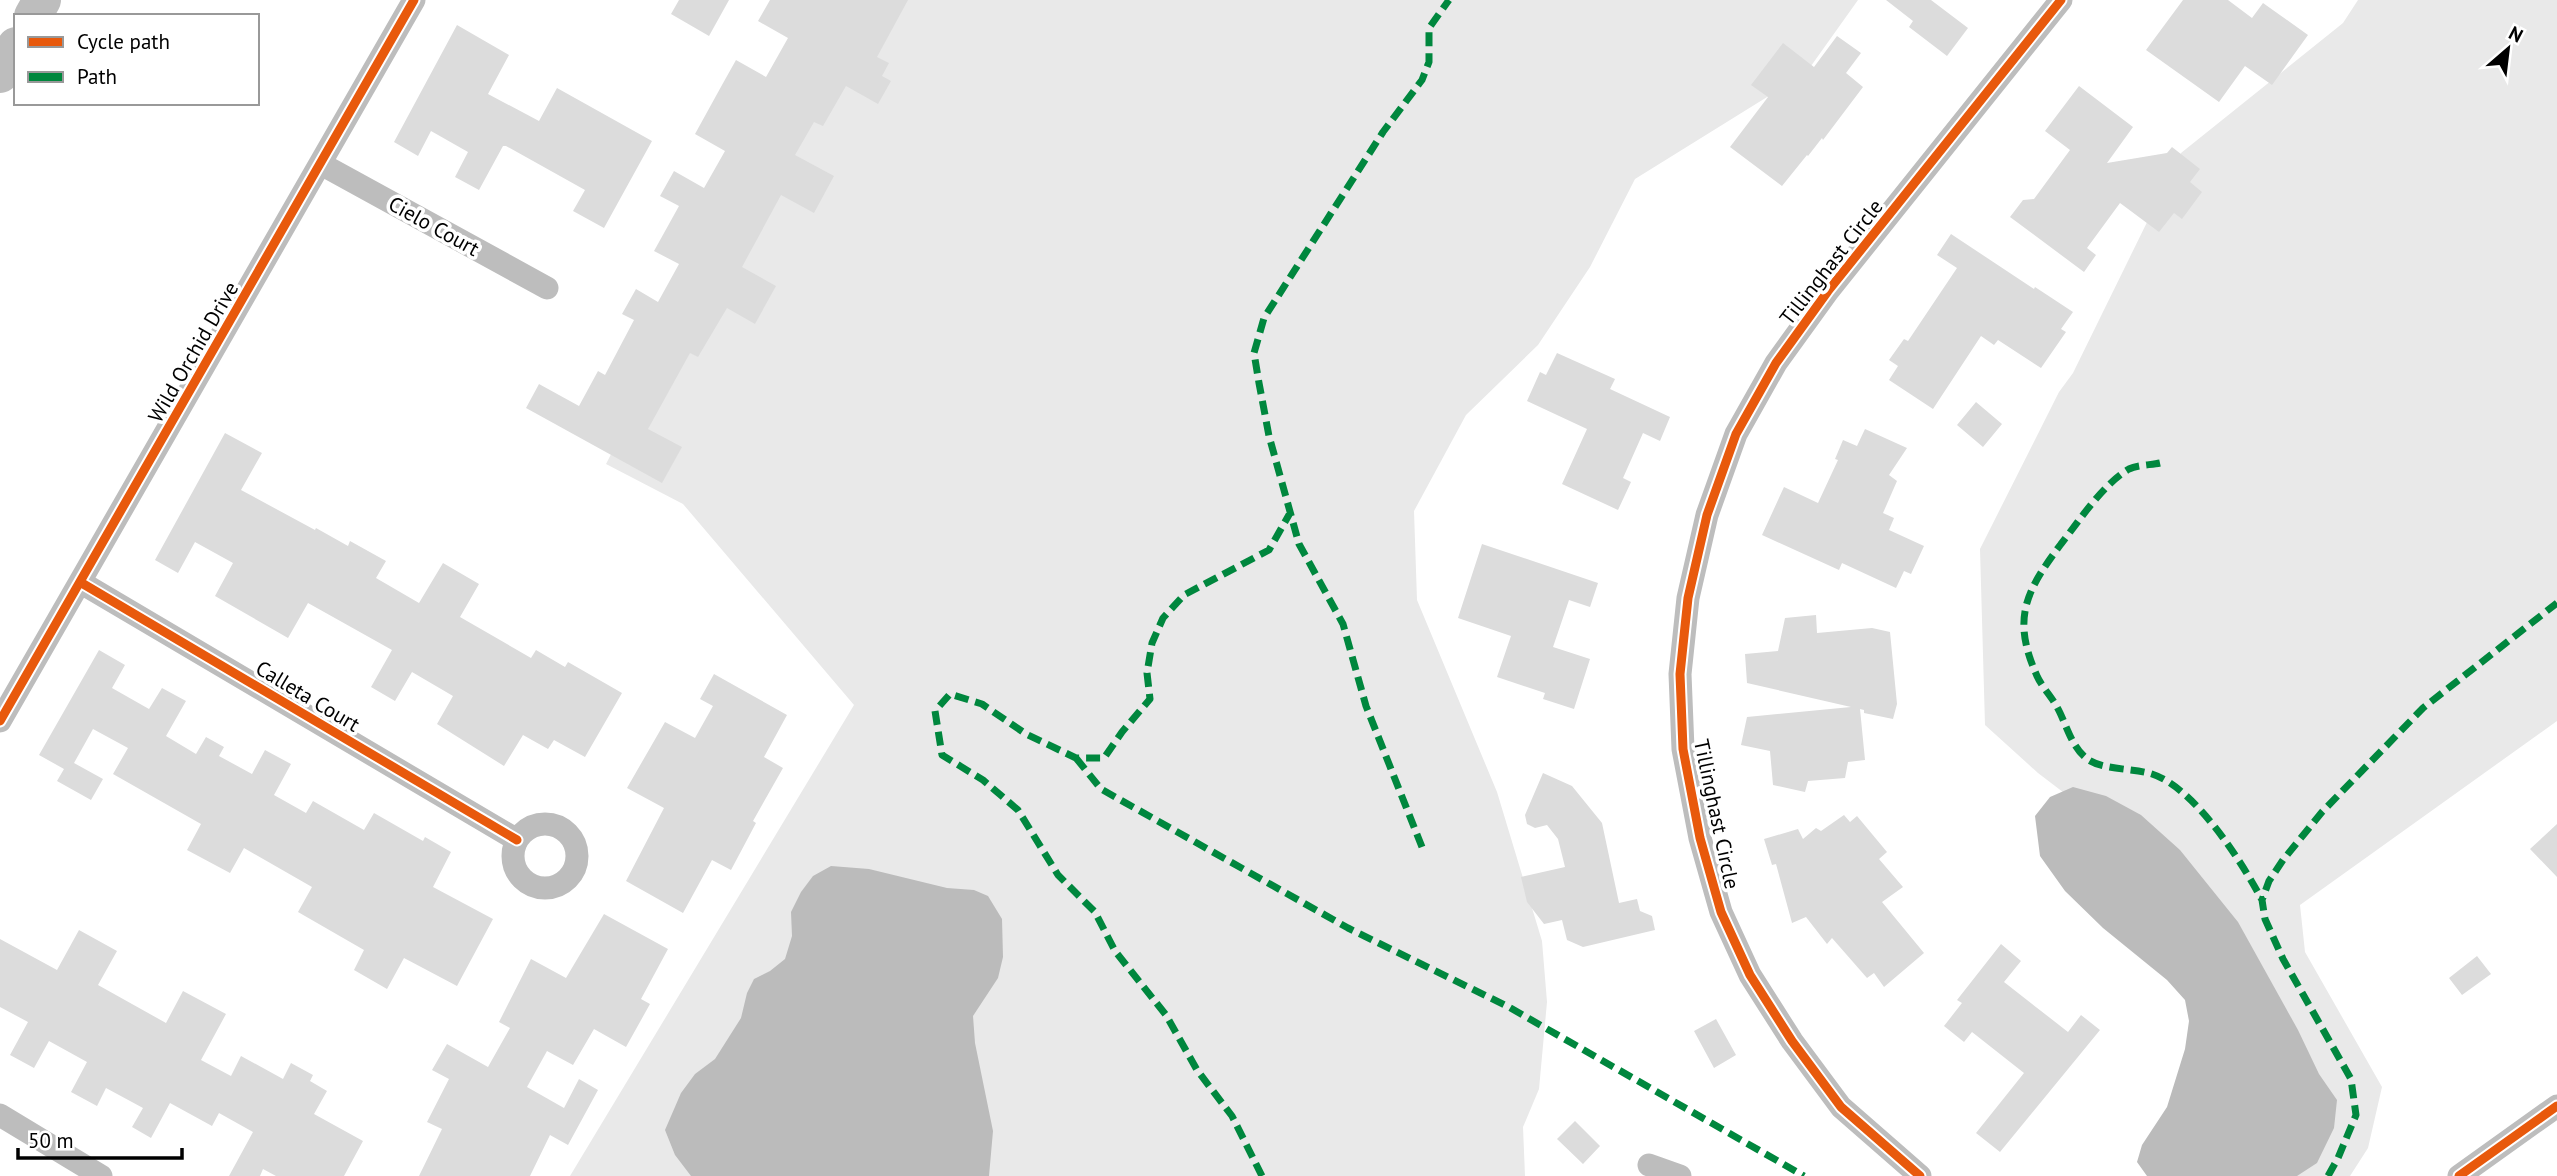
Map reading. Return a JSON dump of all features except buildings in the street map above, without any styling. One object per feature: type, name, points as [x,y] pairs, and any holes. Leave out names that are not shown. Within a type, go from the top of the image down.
[{"type":"highway","points":[[0,74],[14,50]]},
{"type":"street","name":"Wild Orchid Drive","points":[[0,721],[414,0]]},
{"type":"street","name":"Tillinghast Circle","points":[[1920,1176],[1851,1116],[1833,1096],[1792,1041],[1750,975],[1721,912],[1700,838],[1683,749],[1680,674],[1688,598],[1707,515],[1736,434],[1776,363],[1828,291],[2061,0]]},
{"type":"street","name":"Cielo Court","points":[[321,164],[547,288]]},
{"type":"street","name":"Calleta Court","points":[[80,582],[517,840]]},
{"type":"street","points":[[2459,1176],[2557,1106]]},
{"type":"street","points":[[0,1115],[101,1176]]},
{"type":"street","points":[[1649,1165],[1680,1176]]},
{"type":"shaded area","points":[[851,0],[1858,0],[1806,73],[1635,179],[1590,267],[1538,345],[1466,415],[1414,511],[1417,600],[1497,792],[1542,941],[1547,1002],[1539,1089],[1523,1127],[1525,1176],[570,1176],[854,705],[683,504],[606,464],[808,73]]},
{"type":"shaded area","points":[[2358,0],[2557,0],[2557,721],[2300,905],[2305,952],[2382,1087],[2368,1148],[2350,1176],[2277,1176],[2110,828],[2038,773],[1985,725],[1980,549],[2059,392],[2073,373],[2181,153],[2343,23]]},
{"type":"shaded area","points":[[2073,787],[2106,796],[2141,815],[2180,850],[2238,922],[2298,1030],[2319,1074],[2337,1100],[2334,1128],[2317,1163],[2297,1176],[2147,1176],[2137,1162],[2142,1145],[2167,1107],[2185,1049],[2189,1021],[2185,1000],[2167,980],[2103,928],[2065,891],[2040,856],[2035,816],[2050,797]]},
{"type":"shaded area","points":[[831,866],[869,869],[947,888],[974,890],[988,896],[1002,919],[1003,957],[998,978],[973,1016],[975,1043],[993,1131],[989,1176],[691,1176],[675,1155],[665,1130],[681,1093],[695,1074],[715,1059],[741,1018],[747,993],[754,979],[785,959],[792,936],[791,912],[813,876]]},
{"type":"marked path","points":[[1422,847],[1366,706],[1343,624],[1299,544],[1269,436],[1254,353],[1264,318],[1383,132],[1422,80],[1429,62],[1429,28],[1449,0]]},
{"type":"marked path","points":[[2160,463],[2129,469],[2119,476],[2101,493],[2049,561],[2031,591],[2026,606],[2025,638],[2029,656],[2041,684],[2057,707],[2081,753],[2100,765],[2152,774],[2185,794],[2230,847],[2262,900]]},
{"type":"marked path","points":[[1262,1176],[1232,1116],[1197,1070],[1166,1015],[1115,951],[1095,912],[1058,875],[1018,810],[983,780],[942,755],[935,711],[950,694],[982,704],[1026,734],[1076,758],[1104,758],[1150,699],[1147,673],[1152,643],[1163,618],[1184,595],[1269,550],[1290,513]]},
{"type":"marked path","points":[[2328,1176],[2356,1115],[2351,1079],[2283,959],[2265,919],[2262,900],[2269,881],[2322,812],[2423,708],[2557,603]]},
{"type":"marked path","points":[[1076,758],[1101,789],[1348,928],[1507,1006],[1804,1176]]},
{"type":"cycle path","points":[[0,721],[414,0]]},
{"type":"cycle path","points":[[1920,1176],[1841,1107],[1792,1041],[1750,975],[1721,912],[1700,838],[1683,749],[1680,674],[1688,598],[1707,515],[1736,434],[1776,363],[1828,291],[2061,0]]},
{"type":"cycle path","points":[[80,582],[517,840]]},
{"type":"cycle path","points":[[2459,1176],[2557,1106]]}]
